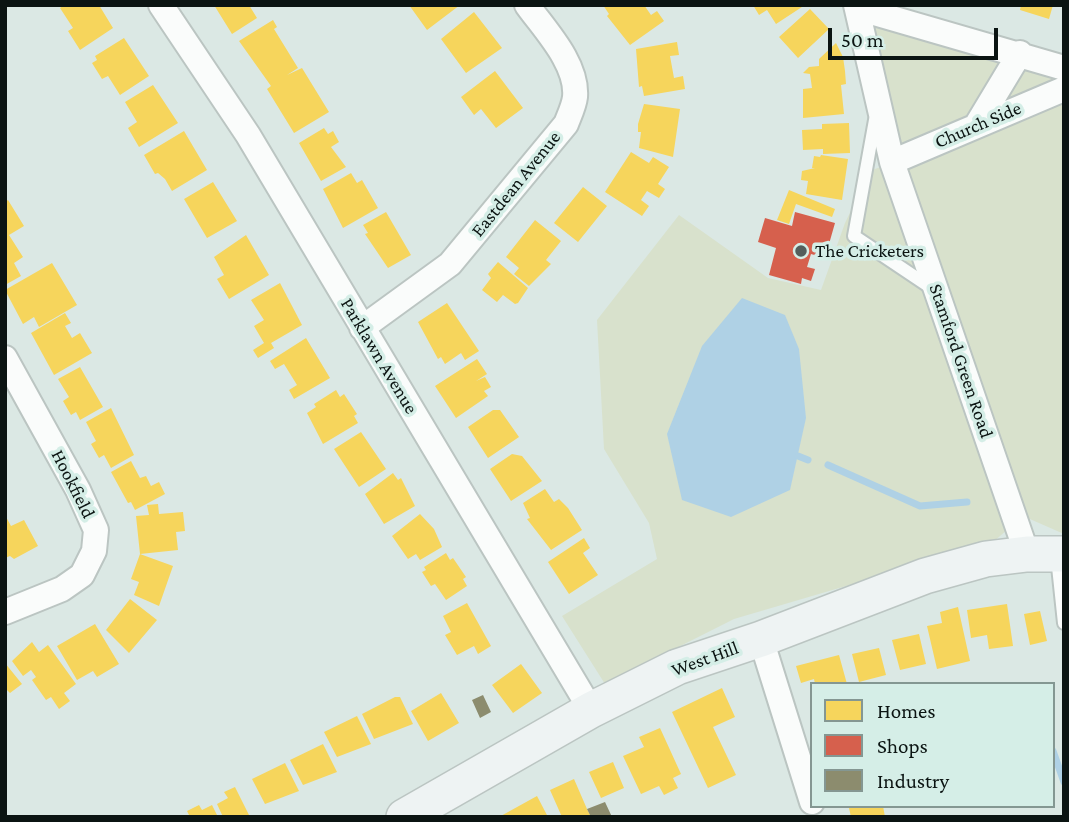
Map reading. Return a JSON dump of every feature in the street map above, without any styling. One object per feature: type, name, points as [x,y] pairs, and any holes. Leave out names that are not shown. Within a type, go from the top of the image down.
[{"type":"main road","name":"West Hill","points":[[404,817],[591,710],[677,667],[761,639],[925,576],[986,559],[1049,554]]},
{"type":"street","name":"Parklawn Avenue","points":[[161,5],[248,135],[510,570],[591,710]]},
{"type":"street","name":"Eastdean Avenue","points":[[362,328],[450,264],[566,124],[575,98],[572,75],[558,47],[527,5]]},
{"type":"street","points":[[856,6],[1064,68]]},
{"type":"street","name":"Stamford Green Road","points":[[856,6],[892,162],[936,291],[1049,554]]},
{"type":"street","points":[[976,126],[1020,53]]},
{"type":"street","name":"Church Side","points":[[892,162],[1064,89]]},
{"type":"street","name":"Hookfield","points":[[5,358],[78,490],[96,530],[94,551],[82,575],[61,589],[5,612]]},
{"type":"street","points":[[761,639],[810,798]]},
{"type":"lane","points":[[877,99],[854,236],[936,291]]},
{"type":"lane","points":[[1049,554],[1064,623]]},
{"type":"green space","points":[[866,17],[1064,78],[1064,534],[1023,516],[992,543],[734,619],[605,684],[562,616],[657,559],[649,523],[604,449],[597,320],[679,215],[768,278],[821,290],[845,223],[870,171],[898,160]]},
{"type":"water","points":[[742,298],[785,315],[799,349],[806,418],[790,490],[731,517],[682,500],[667,434],[702,346]]},
{"type":"building: Homes","points":[[64,5],[99,5],[113,28],[80,50],[68,31],[73,28],[60,8]]},
{"type":"building: Homes","points":[[214,5],[249,5],[257,18],[232,34]]},
{"type":"building: Homes","points":[[409,5],[460,5],[427,30]]},
{"type":"building: Homes","points":[[603,5],[644,5],[651,15],[657,11],[664,21],[630,45],[607,16],[609,14]]},
{"type":"building: Homes","points":[[753,5],[805,5],[776,24],[767,10],[759,15]]},
{"type":"building: Homes","points":[[1021,5],[1053,5],[1049,19],[1020,10]]},
{"type":"building: Homes","points":[[810,9],[829,29],[798,58],[779,37]]},
{"type":"building: Homes","points":[[474,12],[502,48],[466,73],[441,39]]},
{"type":"building: Homes","points":[[273,20],[277,27],[274,29],[298,68],[287,75],[302,68],[329,112],[294,133],[267,89],[271,86],[239,41]]},
{"type":"building: Homes","points":[[124,38],[149,76],[120,95],[108,76],[102,79],[92,63],[97,60],[95,56]]},
{"type":"building: Homes","points":[[677,42],[679,55],[670,56],[674,78],[683,76],[685,89],[644,96],[642,86],[639,87],[636,49]]},
{"type":"building: Homes","points":[[836,43],[843,57],[845,71],[846,84],[841,85],[844,114],[803,118],[803,89],[812,88],[810,74],[803,73],[809,67],[819,66],[819,59]]},
{"type":"building: Homes","points":[[495,71],[523,108],[496,128],[481,109],[474,115],[461,97]]},
{"type":"building: Homes","points":[[153,85],[178,123],[139,147],[128,128],[137,122],[125,102]]},
{"type":"building: Homes","points":[[644,104],[680,109],[673,157],[639,148],[641,132],[638,132],[638,124]]},
{"type":"building: Homes","points":[[849,123],[850,153],[823,154],[823,149],[803,150],[802,130],[822,129],[822,124]]},
{"type":"building: Homes","points":[[324,128],[328,134],[333,131],[339,142],[331,147],[346,167],[321,181],[299,143]]},
{"type":"building: Homes","points":[[184,131],[207,170],[172,191],[165,179],[158,173],[155,174],[144,155]]},
{"type":"building: Homes","points":[[631,152],[649,163],[653,157],[669,167],[658,184],[665,189],[659,198],[647,191],[641,200],[649,206],[642,216],[605,192]]},
{"type":"building: Homes","points":[[814,156],[848,159],[842,200],[806,194],[808,181],[801,180],[802,171],[815,168],[812,168]]},
{"type":"building: Homes","points":[[351,173],[357,183],[362,180],[378,208],[343,228],[323,189]]},
{"type":"building: Homes","points":[[213,182],[237,221],[207,238],[184,199]]},
{"type":"building: Homes","points":[[583,187],[607,206],[578,242],[554,223]]},
{"type":"building: Homes","points":[[789,190],[835,209],[832,217],[796,204],[789,224],[777,220]]},
{"type":"building: Homes","points":[[8,200],[24,226],[9,235],[23,257],[14,263],[21,276],[5,285],[5,202]]},
{"type":"building: Homes","points":[[386,212],[411,255],[388,268],[365,234],[368,233],[363,225]]},
{"type":"building: Homes","points":[[535,220],[561,241],[546,260],[551,264],[529,286],[514,274],[519,268],[506,257]]},
{"type":"building: Homes","points":[[246,235],[269,275],[229,299],[217,279],[224,275],[214,257]]},
{"type":"building: Homes","points":[[498,262],[528,288],[518,303],[515,304],[503,295],[497,302],[482,290],[491,278],[488,274]]},
{"type":"building: Homes","points":[[52,263],[77,305],[39,327],[34,317],[23,324],[5,290]]},
{"type":"building: Homes","points":[[280,283],[302,325],[271,343],[274,348],[258,358],[253,350],[264,343],[254,326],[264,320],[251,300]]},
{"type":"building: Homes","points":[[447,303],[479,351],[465,360],[461,353],[445,364],[441,357],[438,359],[418,322]]},
{"type":"building: Homes","points":[[65,313],[71,323],[65,326],[72,338],[80,333],[92,353],[54,375],[31,333]]},
{"type":"building: Homes","points":[[306,338],[330,378],[294,399],[289,390],[297,385],[284,364],[275,369],[270,361]]},
{"type":"building: Homes","points":[[477,359],[487,374],[476,381],[485,377],[491,387],[484,391],[488,396],[456,418],[435,386]]},
{"type":"building: Homes","points":[[80,367],[103,407],[80,420],[76,412],[71,415],[63,401],[69,397],[58,379]]},
{"type":"building: Homes","points":[[336,390],[340,397],[344,394],[357,414],[354,416],[358,423],[323,444],[307,413],[316,407],[314,404]]},
{"type":"building: Homes","points":[[111,408],[134,455],[111,468],[104,455],[99,458],[91,444],[96,441],[86,422]]},
{"type":"building: Homes","points":[[493,410],[500,410],[519,437],[488,458],[468,427]]},
{"type":"building: Homes","points":[[361,432],[386,469],[359,487],[334,449]]},
{"type":"building: Homes","points":[[512,454],[522,456],[542,481],[511,501],[490,469]]},
{"type":"building: Homes","points":[[131,461],[140,478],[146,476],[151,486],[159,482],[165,494],[135,510],[131,502],[128,503],[111,472]]},
{"type":"building: Homes","points":[[393,473],[398,480],[401,478],[415,506],[384,524],[365,494]]},
{"type":"building: Homes","points":[[545,489],[554,502],[559,499],[568,508],[582,530],[551,550],[527,519],[530,518],[523,503]]},
{"type":"building: Homes","points":[[158,504],[159,514],[183,512],[185,531],[176,532],[178,550],[140,554],[136,516],[149,515],[147,505]]},
{"type":"building: Homes","points":[[420,514],[434,529],[442,547],[420,560],[416,554],[408,559],[392,536]]},
{"type":"building: Homes","points":[[5,515],[11,526],[24,520],[38,546],[14,559],[10,556],[5,558]]},
{"type":"building: Homes","points":[[584,538],[590,548],[583,553],[598,575],[569,594],[548,562]]},
{"type":"building: Homes","points":[[446,553],[450,560],[453,558],[466,577],[463,579],[467,586],[446,600],[435,584],[431,586],[422,572],[426,570],[424,567]]},
{"type":"building: Homes","points":[[140,554],[173,566],[159,606],[134,595],[139,582],[131,579]]},
{"type":"building: Homes","points":[[130,599],[157,620],[129,653],[106,630]]},
{"type":"building: Homes","points":[[467,603],[491,646],[478,654],[474,646],[457,655],[445,635],[451,632],[443,616]]},
{"type":"building: Homes","points":[[1007,604],[1013,646],[989,649],[987,635],[971,638],[967,610]]},
{"type":"building: Homes","points":[[958,607],[970,661],[937,669],[927,626],[942,623],[940,612]]},
{"type":"building: Homes","points":[[1040,611],[1047,641],[1030,645],[1024,614]]},
{"type":"building: Homes","points":[[95,624],[119,664],[97,677],[93,671],[77,680],[57,646]]},
{"type":"building: Homes","points":[[919,634],[926,664],[900,670],[892,640]]},
{"type":"building: Homes","points":[[32,642],[39,652],[48,645],[76,684],[64,693],[70,701],[59,709],[51,697],[46,700],[32,680],[36,677],[31,670],[23,676],[12,661]]},
{"type":"building: Homes","points":[[879,648],[886,675],[859,682],[852,654]]},
{"type":"building: Homes","points":[[839,655],[846,682],[815,682],[814,679],[801,683],[796,666]]},
{"type":"building: Homes","points":[[5,663],[22,684],[10,693],[5,688]]},
{"type":"building: Homes","points":[[521,664],[542,693],[513,713],[492,685]]},
{"type":"building: Homes","points":[[722,688],[735,717],[713,727],[736,775],[708,788],[672,712]]},
{"type":"building: Homes","points":[[441,693],[459,723],[428,741],[411,711]]},
{"type":"building: Homes","points":[[400,697],[413,724],[374,739],[362,714]]},
{"type":"building: Homes","points":[[357,716],[371,744],[337,757],[324,732]]},
{"type":"building: Homes","points":[[660,728],[681,774],[673,778],[678,788],[664,795],[659,786],[641,794],[623,756],[644,747],[639,737]]},
{"type":"building: Homes","points":[[323,744],[337,772],[303,785],[290,760]]},
{"type":"building: Homes","points":[[613,762],[624,788],[601,798],[589,772]]},
{"type":"building: Homes","points":[[285,763],[299,791],[265,804],[252,779]]},
{"type":"building: Homes","points":[[574,779],[591,817],[562,817],[550,790]]},
{"type":"building: Homes","points":[[235,787],[250,817],[223,817],[217,804],[228,798],[224,792]]},
{"type":"building: Homes","points":[[537,796],[548,817],[499,817]]},
{"type":"building: Homes","points":[[199,805],[202,810],[212,805],[218,817],[190,817],[187,811]]},
{"type":"building: Homes","points":[[849,808],[883,808],[885,817],[851,817]]},
{"type":"building: Shops","name":"The Cricketers","points":[[795,212],[835,223],[825,258],[811,254],[807,267],[815,269],[811,281],[802,278],[801,284],[769,275],[776,248],[758,242],[765,218],[792,226]]},
{"type":"building: Industry","points":[[483,695],[491,712],[480,718],[472,700]]},
{"type":"building: Industry","points":[[605,802],[612,817],[591,817],[587,809]]},
{"type":"waterway","points":[[798,456],[808,460]]},
{"type":"waterway","points":[[828,465],[920,506],[967,502]]},
{"type":"waterway","points":[[1055,757],[1064,782]]},
{"type":"place","name":"The Cricketers","points":[[801,251]]}]
